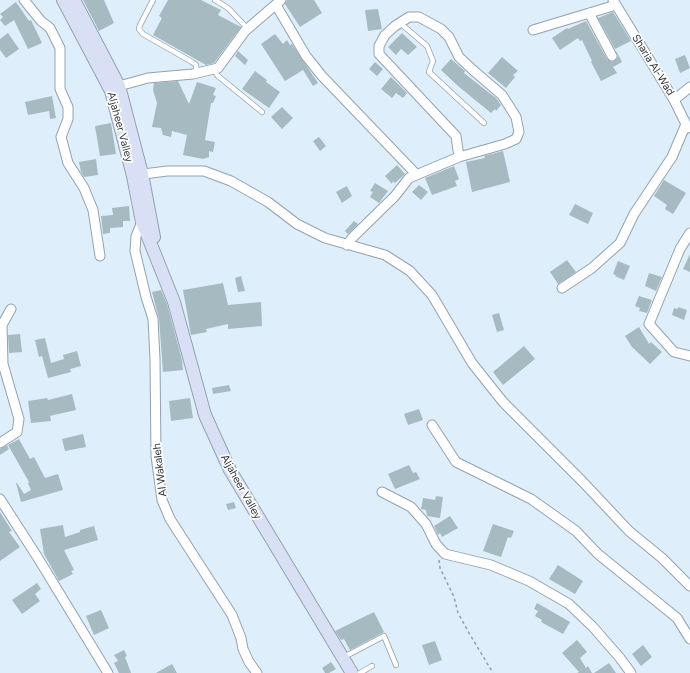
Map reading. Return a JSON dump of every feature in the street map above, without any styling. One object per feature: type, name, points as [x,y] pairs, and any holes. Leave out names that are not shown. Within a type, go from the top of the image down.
[{"type":"street","points":[[24,0],[41,21],[50,28],[60,48],[60,89],[68,108],[68,119],[61,137],[68,163],[84,188],[94,210],[100,256]]},
{"type":"street","name":"Aljaheer Valley","points":[[63,0],[115,88]]},
{"type":"street","name":"Aljaheer Valley","points":[[74,0],[115,88],[158,261]]},
{"type":"street","points":[[115,88],[148,78],[197,74],[218,68],[248,29],[278,3],[306,56],[322,76],[416,174]]},
{"type":"street","points":[[533,30],[589,13],[614,3]]},
{"type":"street","name":"Sharia Al-Wad","points":[[614,3],[674,100],[688,128]]},
{"type":"street","points":[[589,13],[612,56]]},
{"type":"street","points":[[347,245],[352,238],[395,196],[409,178],[459,156],[505,144],[516,139],[519,132],[516,117],[502,95],[459,57],[448,37],[441,29],[419,17],[409,17],[385,35],[379,46],[379,54],[456,136],[459,156]]},
{"type":"street","points":[[674,100],[690,87]]},
{"type":"street","points":[[562,288],[592,268],[620,243],[634,214],[672,157],[688,128]]},
{"type":"street","points":[[137,175],[168,171],[204,171],[231,181],[268,202],[298,224],[325,238],[385,255],[410,271],[432,295],[472,363],[503,402],[582,481],[629,531],[662,558],[690,586]]},
{"type":"street","name":"Aljaheer Valley","points":[[137,175],[142,222],[174,302],[206,415],[230,470],[344,657],[352,673]]},
{"type":"street","name":"Al Wakaleh","points":[[142,222],[136,236],[135,250],[153,320],[156,456],[162,500],[170,519],[232,615],[241,638],[243,649],[249,662],[257,673]]},
{"type":"street","points":[[690,233],[680,249],[649,324],[674,352],[690,356]]},
{"type":"street","points":[[0,443],[17,432],[19,419],[3,364],[2,325],[11,309]]},
{"type":"street","points":[[432,425],[456,462],[531,499],[576,531],[598,554],[677,618],[690,640]]},
{"type":"street","points":[[382,492],[411,507],[426,524],[436,544],[445,554],[497,568],[529,581],[569,604],[593,627],[631,673]]},
{"type":"street","points":[[0,499],[108,673]]},
{"type":"lane","points":[[153,0],[139,29],[143,34],[196,65],[197,74]]},
{"type":"lane","points":[[215,0],[228,8],[248,29]]},
{"type":"lane","points":[[400,23],[427,46],[434,61],[429,72],[484,123]]},
{"type":"lane","points":[[214,70],[218,76],[262,112]]},
{"type":"lane","points":[[344,657],[384,636],[396,665]]},
{"type":"lane","points":[[360,673],[372,666]]},
{"type":"path","points":[[436,544],[440,568],[454,597],[458,613],[493,673]]},
{"type":"building","points":[[83,0],[104,0],[114,23],[99,31]]},
{"type":"building","points":[[168,0],[201,0],[221,10],[218,15],[241,27],[214,63],[206,65],[153,35],[162,18],[159,16]]},
{"type":"building","points":[[287,0],[314,0],[322,13],[300,27],[285,4]]},
{"type":"building","points":[[16,2],[29,21],[31,20],[42,43],[28,49],[14,20],[5,26],[0,20],[3,17],[0,14]]},
{"type":"building","points":[[378,9],[382,29],[368,31],[365,10]]},
{"type":"building","points":[[613,12],[631,41],[615,49],[598,18]]},
{"type":"building","points":[[586,21],[607,59],[612,62],[617,59],[618,56],[616,50],[622,62],[613,67],[617,73],[601,81],[582,40],[580,41],[578,38],[560,50],[552,38],[567,28],[568,29]]},
{"type":"building","points":[[8,33],[19,49],[6,58],[0,50],[0,39]]},
{"type":"building","points":[[402,33],[417,47],[408,55],[401,49],[396,55],[388,47]]},
{"type":"building","points":[[275,34],[283,44],[287,40],[290,45],[292,44],[318,83],[313,86],[303,70],[285,81],[261,44]]},
{"type":"building","points":[[238,51],[248,60],[245,65],[235,56]]},
{"type":"building","points":[[685,55],[690,68],[680,73],[675,59]]},
{"type":"building","points":[[502,57],[518,71],[513,75],[515,77],[506,88],[488,73]]},
{"type":"building","points":[[451,59],[465,71],[464,73],[497,99],[501,105],[496,111],[495,109],[491,113],[441,70]]},
{"type":"building","points":[[375,62],[383,69],[377,76],[369,69]]},
{"type":"building","points":[[255,71],[267,80],[266,82],[280,92],[269,108],[242,89]]},
{"type":"building","points":[[391,77],[407,93],[403,98],[396,93],[392,98],[381,89]]},
{"type":"building","points":[[178,81],[189,104],[197,82],[216,88],[213,95],[216,96],[213,103],[211,103],[205,140],[215,142],[213,152],[209,151],[209,157],[203,159],[183,155],[187,135],[172,131],[171,137],[163,135],[161,128],[152,127],[157,103],[153,90],[154,83]]},
{"type":"building","points":[[52,96],[56,118],[50,119],[49,111],[28,115],[25,102]]},
{"type":"building","points":[[282,107],[293,118],[282,129],[271,117]]},
{"type":"building","points":[[111,123],[116,154],[100,156],[95,126]]},
{"type":"building","points":[[319,137],[326,146],[320,151],[313,141]]},
{"type":"building","points":[[503,151],[510,182],[472,192],[466,162],[485,158],[484,156]]},
{"type":"building","points":[[96,159],[98,175],[84,177],[81,172],[79,162]]},
{"type":"building","points":[[397,165],[405,174],[395,183],[393,181],[392,184],[385,176]]},
{"type":"building","points":[[454,166],[459,179],[455,181],[457,186],[432,195],[425,178]]},
{"type":"building","points":[[664,180],[686,193],[673,214],[665,209],[667,205],[654,196]]},
{"type":"building","points":[[375,183],[388,191],[379,203],[370,197],[373,192],[370,191]]},
{"type":"building","points":[[419,185],[428,192],[421,200],[412,192]]},
{"type":"building","points":[[347,186],[352,196],[342,203],[336,192]]},
{"type":"building","points":[[575,204],[593,213],[588,224],[569,215]]},
{"type":"building","points":[[129,206],[130,221],[123,221],[123,227],[110,228],[110,233],[103,234],[101,216],[113,215],[112,208]]},
{"type":"building","points":[[354,221],[358,224],[348,234],[345,231]]},
{"type":"building","points":[[690,254],[690,272],[683,269]]},
{"type":"building","points":[[567,260],[576,272],[558,284],[550,272]]},
{"type":"building","points":[[618,261],[630,266],[624,280],[613,274]]},
{"type":"building","points":[[649,273],[662,277],[656,291],[645,286]]},
{"type":"building","points":[[241,276],[245,291],[238,292],[235,278]]},
{"type":"building","points":[[223,283],[228,305],[261,302],[262,326],[228,329],[228,324],[206,329],[207,332],[191,335],[183,290]]},
{"type":"building","points":[[161,290],[167,304],[182,360],[183,370],[163,372],[159,319],[152,292]]},
{"type":"building","points":[[639,296],[652,300],[647,313],[639,311],[640,308],[635,306]]},
{"type":"building","points":[[678,307],[687,310],[684,320],[672,315],[674,308],[678,309]]},
{"type":"building","points":[[499,313],[504,330],[497,332],[492,315]]},
{"type":"building","points":[[639,327],[649,344],[651,342],[662,352],[650,364],[632,347],[625,336]]},
{"type":"building","points":[[20,334],[22,352],[9,353],[8,335]]},
{"type":"building","points":[[45,338],[51,363],[64,359],[63,355],[77,351],[81,366],[70,369],[71,372],[48,378],[42,356],[39,357],[35,340]]},
{"type":"building","points":[[524,346],[535,359],[503,385],[493,372]]},
{"type":"building","points":[[229,385],[231,391],[213,394],[212,388]]},
{"type":"building","points":[[72,394],[76,410],[50,416],[51,421],[31,423],[28,401],[47,398],[48,400]]},
{"type":"building","points":[[190,398],[193,418],[171,421],[169,401]]},
{"type":"building","points":[[419,409],[423,420],[408,425],[404,414]]},
{"type":"building","points":[[83,434],[86,447],[65,451],[62,439]]},
{"type":"building","points":[[19,439],[30,459],[34,457],[45,478],[58,474],[63,490],[21,502],[16,483],[24,494],[31,490],[28,483],[29,482],[8,445]]},
{"type":"building","points":[[7,445],[9,449],[0,455],[0,449]]},
{"type":"building","points":[[409,465],[413,473],[416,472],[420,479],[395,489],[388,474]]},
{"type":"building","points":[[436,496],[443,497],[440,518],[427,516],[426,510],[421,509],[423,498],[435,500]]},
{"type":"building","points":[[234,502],[236,508],[228,510],[226,504]]},
{"type":"building","points":[[0,512],[12,531],[9,532],[20,547],[0,561]]},
{"type":"building","points":[[450,516],[458,528],[442,537],[440,533],[438,535],[434,526]]},
{"type":"building","points":[[493,524],[514,531],[511,538],[508,537],[501,557],[483,551]]},
{"type":"building","points":[[63,525],[65,537],[80,532],[80,530],[94,526],[98,540],[64,550],[74,570],[71,571],[73,574],[59,581],[44,554],[40,529]]},
{"type":"building","points":[[558,565],[583,581],[575,594],[549,579]]},
{"type":"building","points":[[37,583],[41,589],[35,594],[40,601],[22,614],[12,600]]},
{"type":"building","points":[[537,603],[570,622],[563,634],[541,622],[542,620],[535,616],[538,611],[534,609]]},
{"type":"building","points":[[101,610],[109,628],[94,635],[86,616]]},
{"type":"building","points":[[374,612],[384,632],[350,650],[344,639],[341,640],[335,631]]},
{"type":"building","points":[[577,640],[587,652],[580,658],[586,668],[588,666],[592,673],[577,673],[579,672],[562,653]]},
{"type":"building","points":[[435,641],[442,660],[429,665],[422,645]]},
{"type":"building","points":[[643,645],[652,657],[641,666],[632,654]]},
{"type":"building","points":[[124,650],[131,673],[119,673],[114,663],[118,661],[114,655]]},
{"type":"building","points":[[331,662],[336,669],[329,673],[325,673],[322,668]]},
{"type":"building","points":[[609,663],[616,673],[594,673]]},
{"type":"building","points":[[172,664],[177,673],[156,673]]}]
